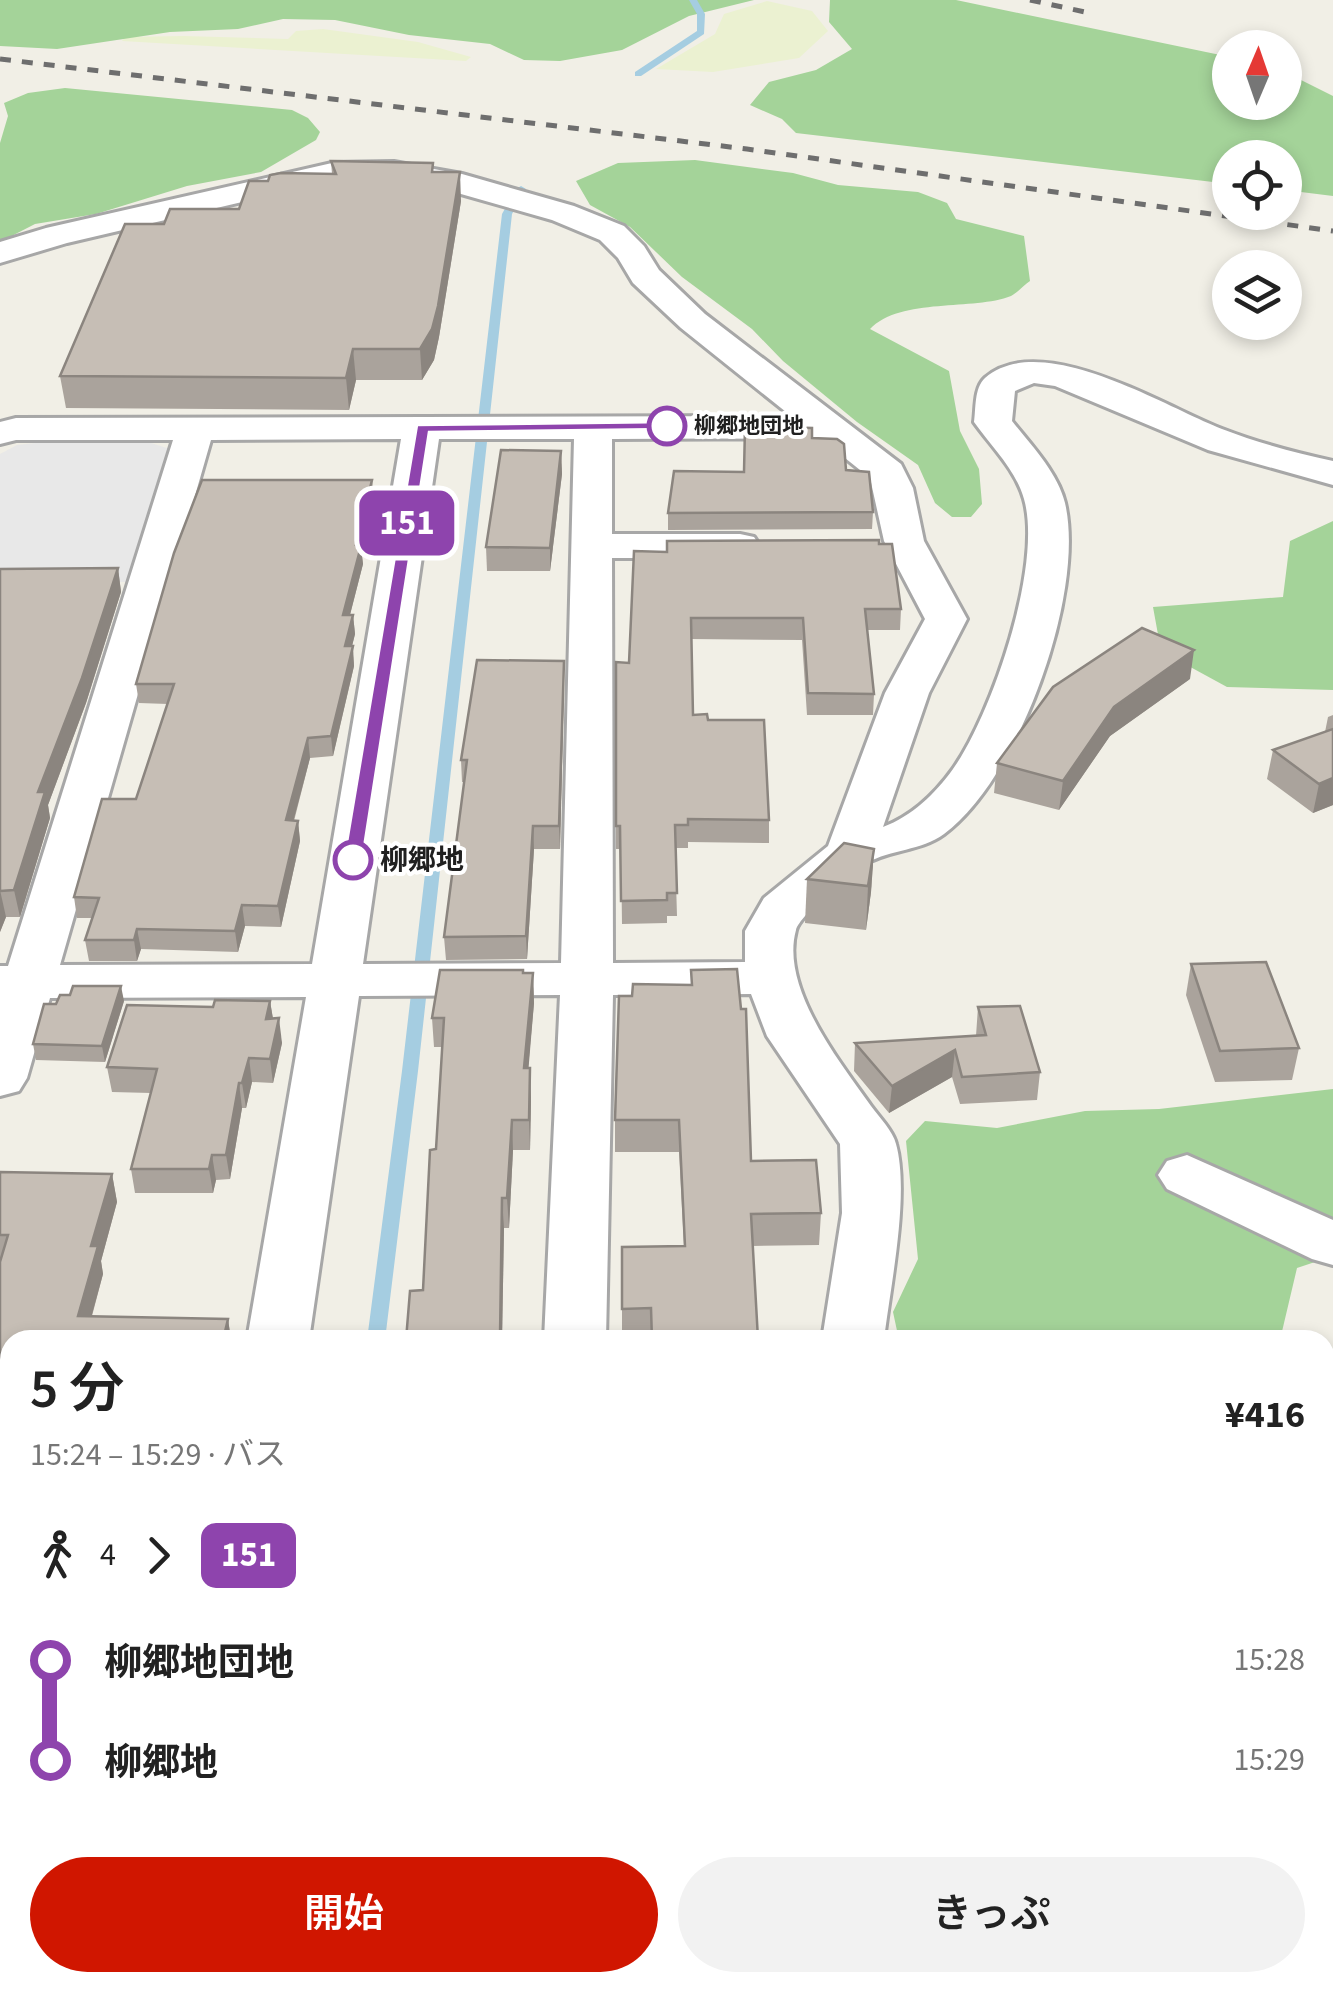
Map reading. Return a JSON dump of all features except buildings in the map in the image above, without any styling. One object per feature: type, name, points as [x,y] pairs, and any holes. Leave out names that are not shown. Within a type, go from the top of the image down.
[{"type":"street","points":[[0,253],[58,235],[332,172],[394,170],[515,199],[612,233],[632,253],[646,276],[693,321],[886,472],[894,485],[886,545],[932,587],[946,618],[907,693],[850,852]]},
{"type":"street","points":[[854,1330],[871,1213],[868,1143],[794,1036],[771,978],[770,931],[782,909],[850,852],[902,836],[932,820],[984,756],[1038,616],[1050,556],[1044,499],[993,422],[997,387],[1011,377],[1044,372],[1114,394],[1204,436],[1280,461],[1333,472]]},
{"type":"street","points":[[575,1330],[587,976],[592,426]]},
{"type":"street","points":[[0,433],[16,429],[824,427]]},
{"type":"street","points":[[280,1330],[358,978],[422,428]]},
{"type":"street","points":[[0,1078],[14,983],[195,429]]},
{"type":"street","points":[[591,546],[788,546]]},
{"type":"street","points":[[14,983],[587,976],[771,978]]},
{"type":"street","points":[[1187,1175],[1333,1244]]},
{"type":"green space","points":[[0,0],[754,0],[689,16],[622,50],[560,61],[524,60],[490,44],[409,35],[335,20],[283,19],[238,29],[170,32],[57,49],[0,46]]},
{"type":"green space","points":[[830,0],[956,0],[1212,53],[1212,120],[1302,120],[1302,80],[1333,96],[1333,196],[1302,192],[1302,140],[1212,140],[1212,182],[796,133],[782,119],[750,105],[769,82],[816,70],[852,49],[829,22]]},
{"type":"green space","points":[[767,1],[812,11],[828,31],[799,58],[713,72],[656,69],[715,34],[724,14]]},
{"type":"green space","points":[[323,29],[418,42],[471,57],[466,61],[122,41],[125,37],[183,36],[288,39],[296,31]]},
{"type":"green space","points":[[65,88],[292,110],[308,118],[320,132],[316,140],[261,172],[187,186],[96,214],[35,224],[0,242],[0,143],[8,116],[4,103],[28,93]]},
{"type":"green space","points":[[695,160],[793,173],[838,185],[918,192],[947,203],[956,219],[1024,236],[1030,281],[1013,295],[900,312],[870,329],[949,371],[960,431],[979,469],[982,504],[971,517],[952,517],[935,503],[918,465],[857,422],[783,361],[752,329],[682,277],[630,227],[590,205],[576,181],[618,163]]},
{"type":"green space","points":[[1333,521],[1333,690],[1227,687],[1161,651],[1153,607],[1283,597],[1290,541]]},
{"type":"green space","points":[[1333,1089],[1333,1256],[1297,1268],[1282,1330],[897,1330],[893,1312],[918,1259],[906,1141],[925,1121],[997,1128],[1085,1111],[1159,1109]]},
{"type":"shaded area","points":[[145,441],[173,450],[133,582],[0,582],[0,454],[17,445],[44,442]]},
{"type":"waterway","points":[[638,74],[701,32],[701,14],[693,0]]},
{"type":"waterway","points":[[377,1330],[507,214],[521,189]]},
{"type":"railway","points":[[1030,0],[1085,12]]},
{"type":"railway","points":[[0,59],[747,149],[1333,231]]},
{"type":"bus line","name":"151","points":[[353,860],[422,428],[667,426]]},
{"type":"place","name":"柳郷地団地","points":[[667,426]]},
{"type":"place","name":"柳郷地","points":[[353,860]]}]
